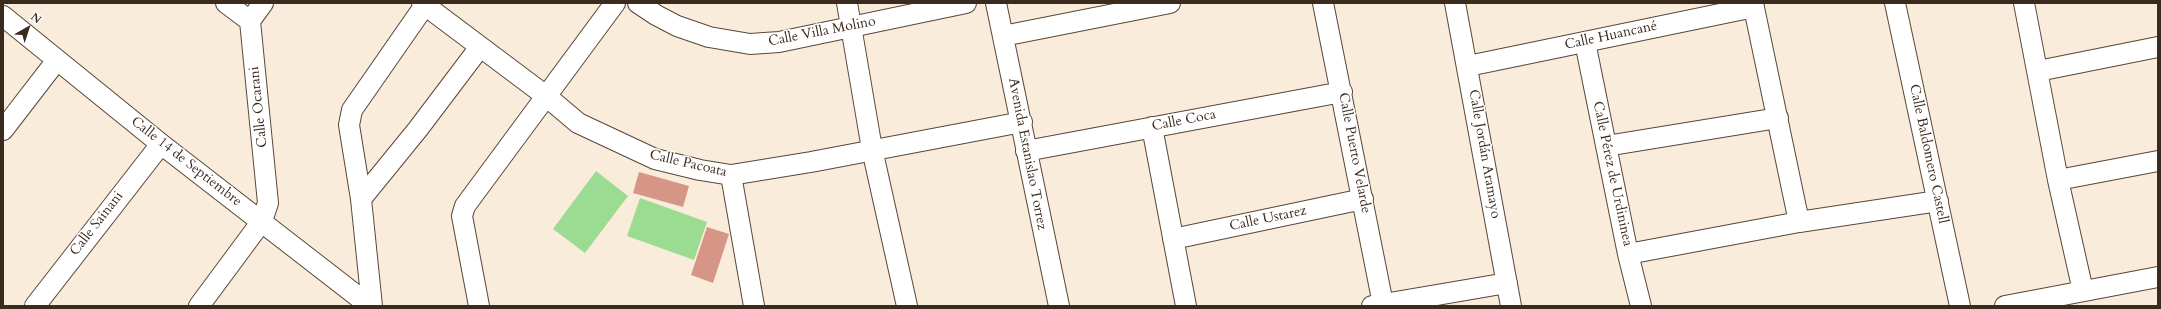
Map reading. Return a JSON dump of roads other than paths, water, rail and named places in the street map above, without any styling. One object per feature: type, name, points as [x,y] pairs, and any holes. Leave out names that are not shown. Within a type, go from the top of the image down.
[{"type":"street","points":[[226,3],[250,21],[263,3]]},
{"type":"street","points":[[479,306],[462,216],[470,198],[615,3]]},
{"type":"street","name":"Calle Villa Molino","points":[[638,3],[677,26],[709,37],[750,44],[779,42],[966,3]]},
{"type":"street","points":[[848,3],[872,150],[907,306]]},
{"type":"street","name":"Avenida Estanislao Torrez","points":[[996,3],[1022,122],[1026,151],[1058,306]]},
{"type":"street","points":[[1003,36],[1127,7],[1170,3]]},
{"type":"street","name":"Calle Puerto Velarde","points":[[1323,3],[1363,199],[1378,305]]},
{"type":"street","name":"Calle Jordán Aramayo","points":[[1455,3],[1468,66],[1511,306]]},
{"type":"street","name":"Calle Baldomero Castell","points":[[1895,3],[1960,306]]},
{"type":"street","points":[[2024,3],[2058,180],[2083,291]]},
{"type":"street","points":[[371,306],[361,199],[349,125],[352,110],[424,4]]},
{"type":"street","name":"Calle Pacoata","points":[[424,4],[546,96],[578,123],[655,159],[731,175],[1022,122]]},
{"type":"street","points":[[1754,5],[1799,222]]},
{"type":"street","name":"Calle Huancané","points":[[1468,66],[1754,5]]},
{"type":"street","name":"Calle 14 de Septiembre","points":[[3,16],[161,144],[371,306]]},
{"type":"street","name":"Calle Ocarani","points":[[199,306],[262,221],[268,203],[250,21]]},
{"type":"street","name":"Calle Pérez de Urdininea","points":[[1585,42],[1628,254],[1641,306]]},
{"type":"street","points":[[361,199],[418,129],[480,47]]},
{"type":"street","points":[[2038,71],[2158,47]]},
{"type":"street","points":[[3,130],[57,60]]},
{"type":"street","name":"Calle Coca","points":[[1026,151],[1342,92]]},
{"type":"street","points":[[1606,146],[1778,118]]},
{"type":"street","points":[[1152,127],[1186,306]]},
{"type":"street","name":"Calle Sainani","points":[[35,306],[161,144]]},
{"type":"street","points":[[2058,180],[2158,161]]},
{"type":"street","points":[[731,175],[754,306]]},
{"type":"street","name":"Calle Ustarez","points":[[1173,239],[1363,199]]},
{"type":"street","points":[[1628,254],[1799,222],[1938,201]]},
{"type":"street","points":[[2005,306],[2158,277]]},
{"type":"street","points":[[1378,305],[1507,283]]}]
